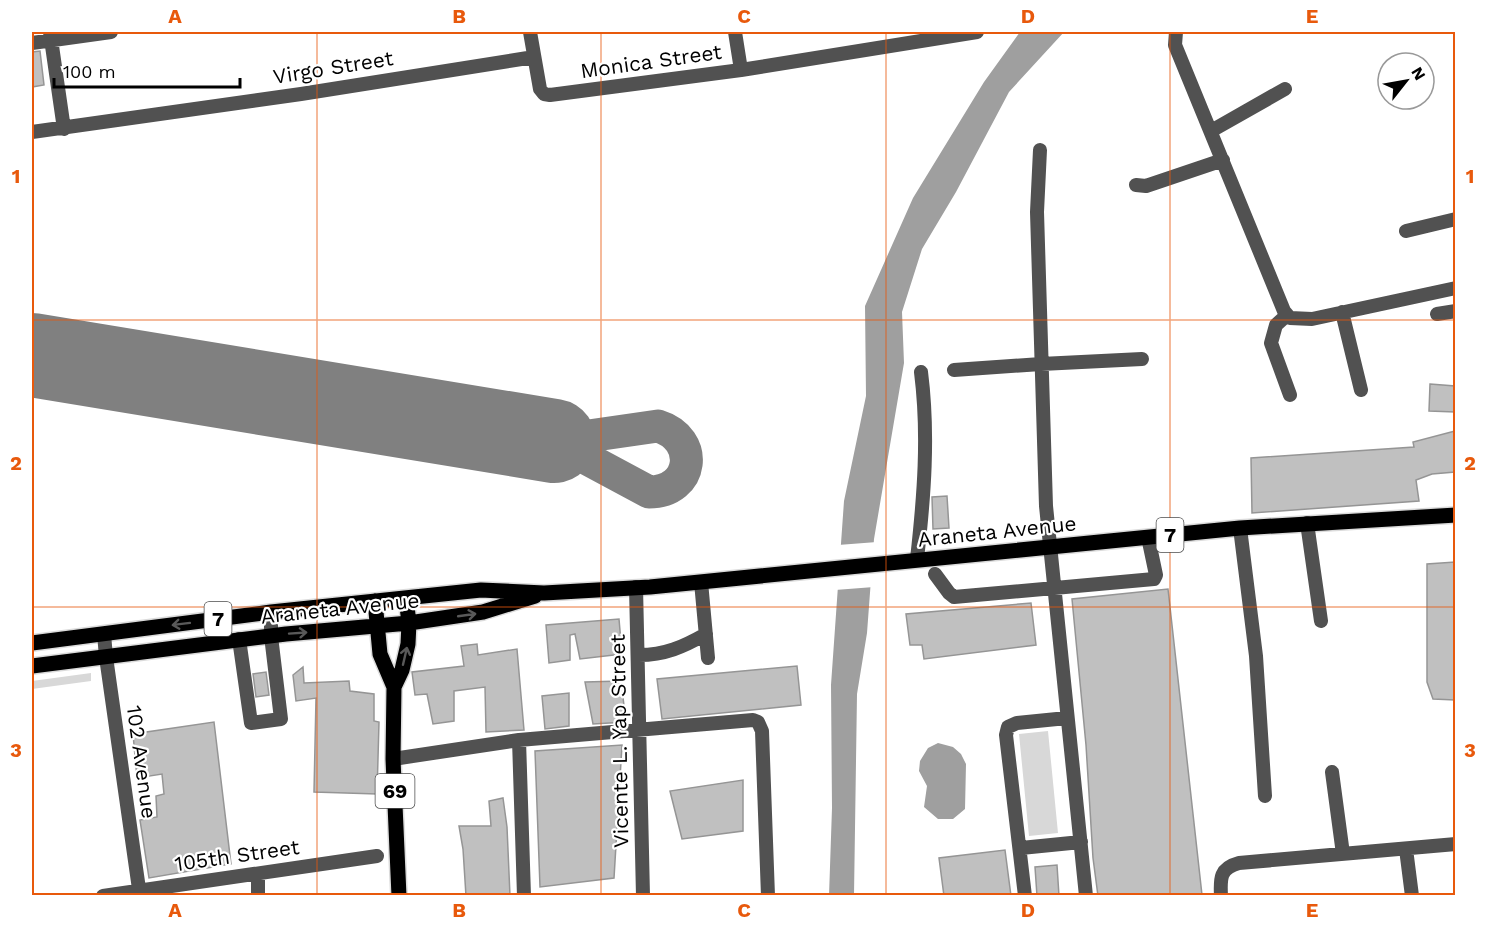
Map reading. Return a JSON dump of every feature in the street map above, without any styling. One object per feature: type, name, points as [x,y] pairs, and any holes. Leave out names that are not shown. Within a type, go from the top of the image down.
[{"type":"main road","name":"Araneta Avenue","points":[[32,643],[271,612],[481,590],[544,593],[701,582],[1240,528],[1455,515]]},
{"type":"main road","name":"Araneta Avenue","points":[[32,666],[239,639],[409,623],[483,612],[544,593]]},
{"type":"main road","name":"69","points":[[399,896],[393,759],[394,687],[406,657],[409,623],[406,598]]},
{"type":"main road","name":"69","points":[[375,601],[380,654],[394,687]]},
{"type":"street","points":[[32,43],[50,36],[111,32]]},
{"type":"street","points":[[530,32],[534,57]]},
{"type":"street","points":[[735,32],[741,70]]},
{"type":"street","name":"Monica Street","points":[[534,57],[540,88],[544,94],[550,95],[741,70],[904,37],[977,32]]},
{"type":"street","points":[[1176,32],[1175,45],[1287,315],[1294,320],[1312,320],[1455,288]]},
{"type":"street","points":[[50,36],[64,129]]},
{"type":"street","name":"Virgo Street","points":[[32,132],[534,57]]},
{"type":"street","points":[[1211,130],[1286,89]]},
{"type":"street","points":[[1040,150],[1036,212],[1049,547],[1086,896]]},
{"type":"street","points":[[1136,185],[1146,186],[1223,160]]},
{"type":"street","points":[[1406,231],[1455,219]]},
{"type":"street","points":[[1437,314],[1455,311]]},
{"type":"street","points":[[1341,312],[1361,390]]},
{"type":"street","points":[[1287,315],[1276,325],[1271,343],[1290,395]]},
{"type":"street","points":[[954,370],[1041,363],[1142,359]]},
{"type":"street","points":[[917,559],[925,486],[926,409],[921,372]]},
{"type":"street","points":[[1307,523],[1321,621]]},
{"type":"street","points":[[1240,528],[1256,656],[1265,796]]},
{"type":"street","points":[[935,574],[954,597],[1154,579],[1156,575],[1148,537]]},
{"type":"street","points":[[701,582],[708,658]]},
{"type":"street","name":"Vicente L. Yap Street","points":[[636,587],[643,896]]},
{"type":"street","points":[[239,639],[251,723],[281,719],[271,636],[271,612]]},
{"type":"street","name":"102 Avenue","points":[[104,633],[140,893]]},
{"type":"street","points":[[639,656],[668,653],[706,634]]},
{"type":"street","points":[[1025,896],[1006,735],[1008,727],[1017,723],[1067,718]]},
{"type":"street","points":[[393,759],[519,740],[753,720],[758,722],[762,731],[768,896]]},
{"type":"street","points":[[519,740],[524,896]]},
{"type":"street","points":[[1332,772],[1342,854]]},
{"type":"street","points":[[1021,848],[1081,842]]},
{"type":"street","points":[[1221,896],[1220,879],[1232,865],[1455,844]]},
{"type":"street","points":[[1406,849],[1412,896]]},
{"type":"street","name":"105th Street","points":[[103,896],[140,893],[377,856]]},
{"type":"street","points":[[258,874],[258,896]]},
{"type":"shaded area","points":[[1020,32],[1064,32],[1009,92],[956,192],[922,249],[902,312],[904,363],[874,539],[867,633],[857,694],[854,895],[829,896],[832,808],[831,685],[844,501],[866,396],[865,306],[913,198],[984,82]]},
{"type":"shaded area","points":[[91,673],[91,681],[32,689],[32,681]]},
{"type":"shaded area","points":[[1048,731],[1058,833],[1029,836],[1019,734]]},
{"type":"shaded area","points":[[938,743],[953,747],[961,754],[966,764],[965,809],[953,819],[938,819],[924,807],[927,786],[919,771],[920,761],[928,748]]},
{"type":"pier","points":[[877,542],[874,587],[835,590],[838,545]]},
{"type":"building","points":[[40,51],[44,85],[32,87],[32,52]]},
{"type":"building","points":[[1430,384],[1455,386],[1455,412],[1429,411]]},
{"type":"building","points":[[1455,431],[1455,472],[1432,474],[1416,480],[1419,501],[1252,513],[1251,458],[1414,447],[1413,442]]},
{"type":"building","points":[[947,496],[949,528],[933,529],[932,497]]},
{"type":"building","points":[[1455,562],[1455,700],[1433,699],[1427,682],[1427,564]]},
{"type":"building","points":[[1168,589],[1202,895],[1098,896],[1072,599]]},
{"type":"building","points":[[1031,603],[1036,645],[924,659],[922,645],[910,645],[906,614]]},
{"type":"building","points":[[619,619],[622,654],[580,659],[575,634],[570,635],[570,660],[549,663],[546,625]]},
{"type":"building","points":[[477,644],[478,655],[517,649],[524,730],[486,732],[485,687],[454,691],[454,721],[433,724],[427,694],[415,695],[412,672],[464,666],[461,646]]},
{"type":"building","points":[[797,666],[801,705],[662,719],[657,679]]},
{"type":"building","points":[[303,667],[304,683],[349,681],[350,691],[374,694],[374,721],[379,722],[377,794],[314,792],[316,698],[296,701],[293,675]]},
{"type":"building","points":[[266,672],[269,695],[256,697],[253,674]]},
{"type":"building","points":[[621,681],[626,722],[593,724],[585,682]]},
{"type":"building","points":[[569,693],[569,726],[545,729],[542,696]]},
{"type":"building","points":[[214,722],[231,864],[149,878],[140,820],[157,817],[156,796],[164,794],[162,774],[137,778],[133,734]]},
{"type":"building","points":[[622,745],[614,878],[540,887],[535,751]]},
{"type":"building","points":[[743,780],[743,831],[682,839],[670,791]]},
{"type":"building","points":[[503,798],[507,827],[510,896],[466,896],[459,826],[491,826],[489,801]]},
{"type":"building","points":[[1005,850],[1011,896],[944,896],[939,858]]},
{"type":"building","points":[[1057,865],[1059,896],[1037,896],[1035,867]]},
{"type":"taxiway","points":[[32,366],[39,356]]},
{"type":"taxiway","points":[[658,426],[672,433],[681,442],[685,453],[686,464],[683,475],[675,484],[664,490],[649,492],[554,441],[658,426]]},
{"type":"runway","points":[[32,355],[554,441]]}]
